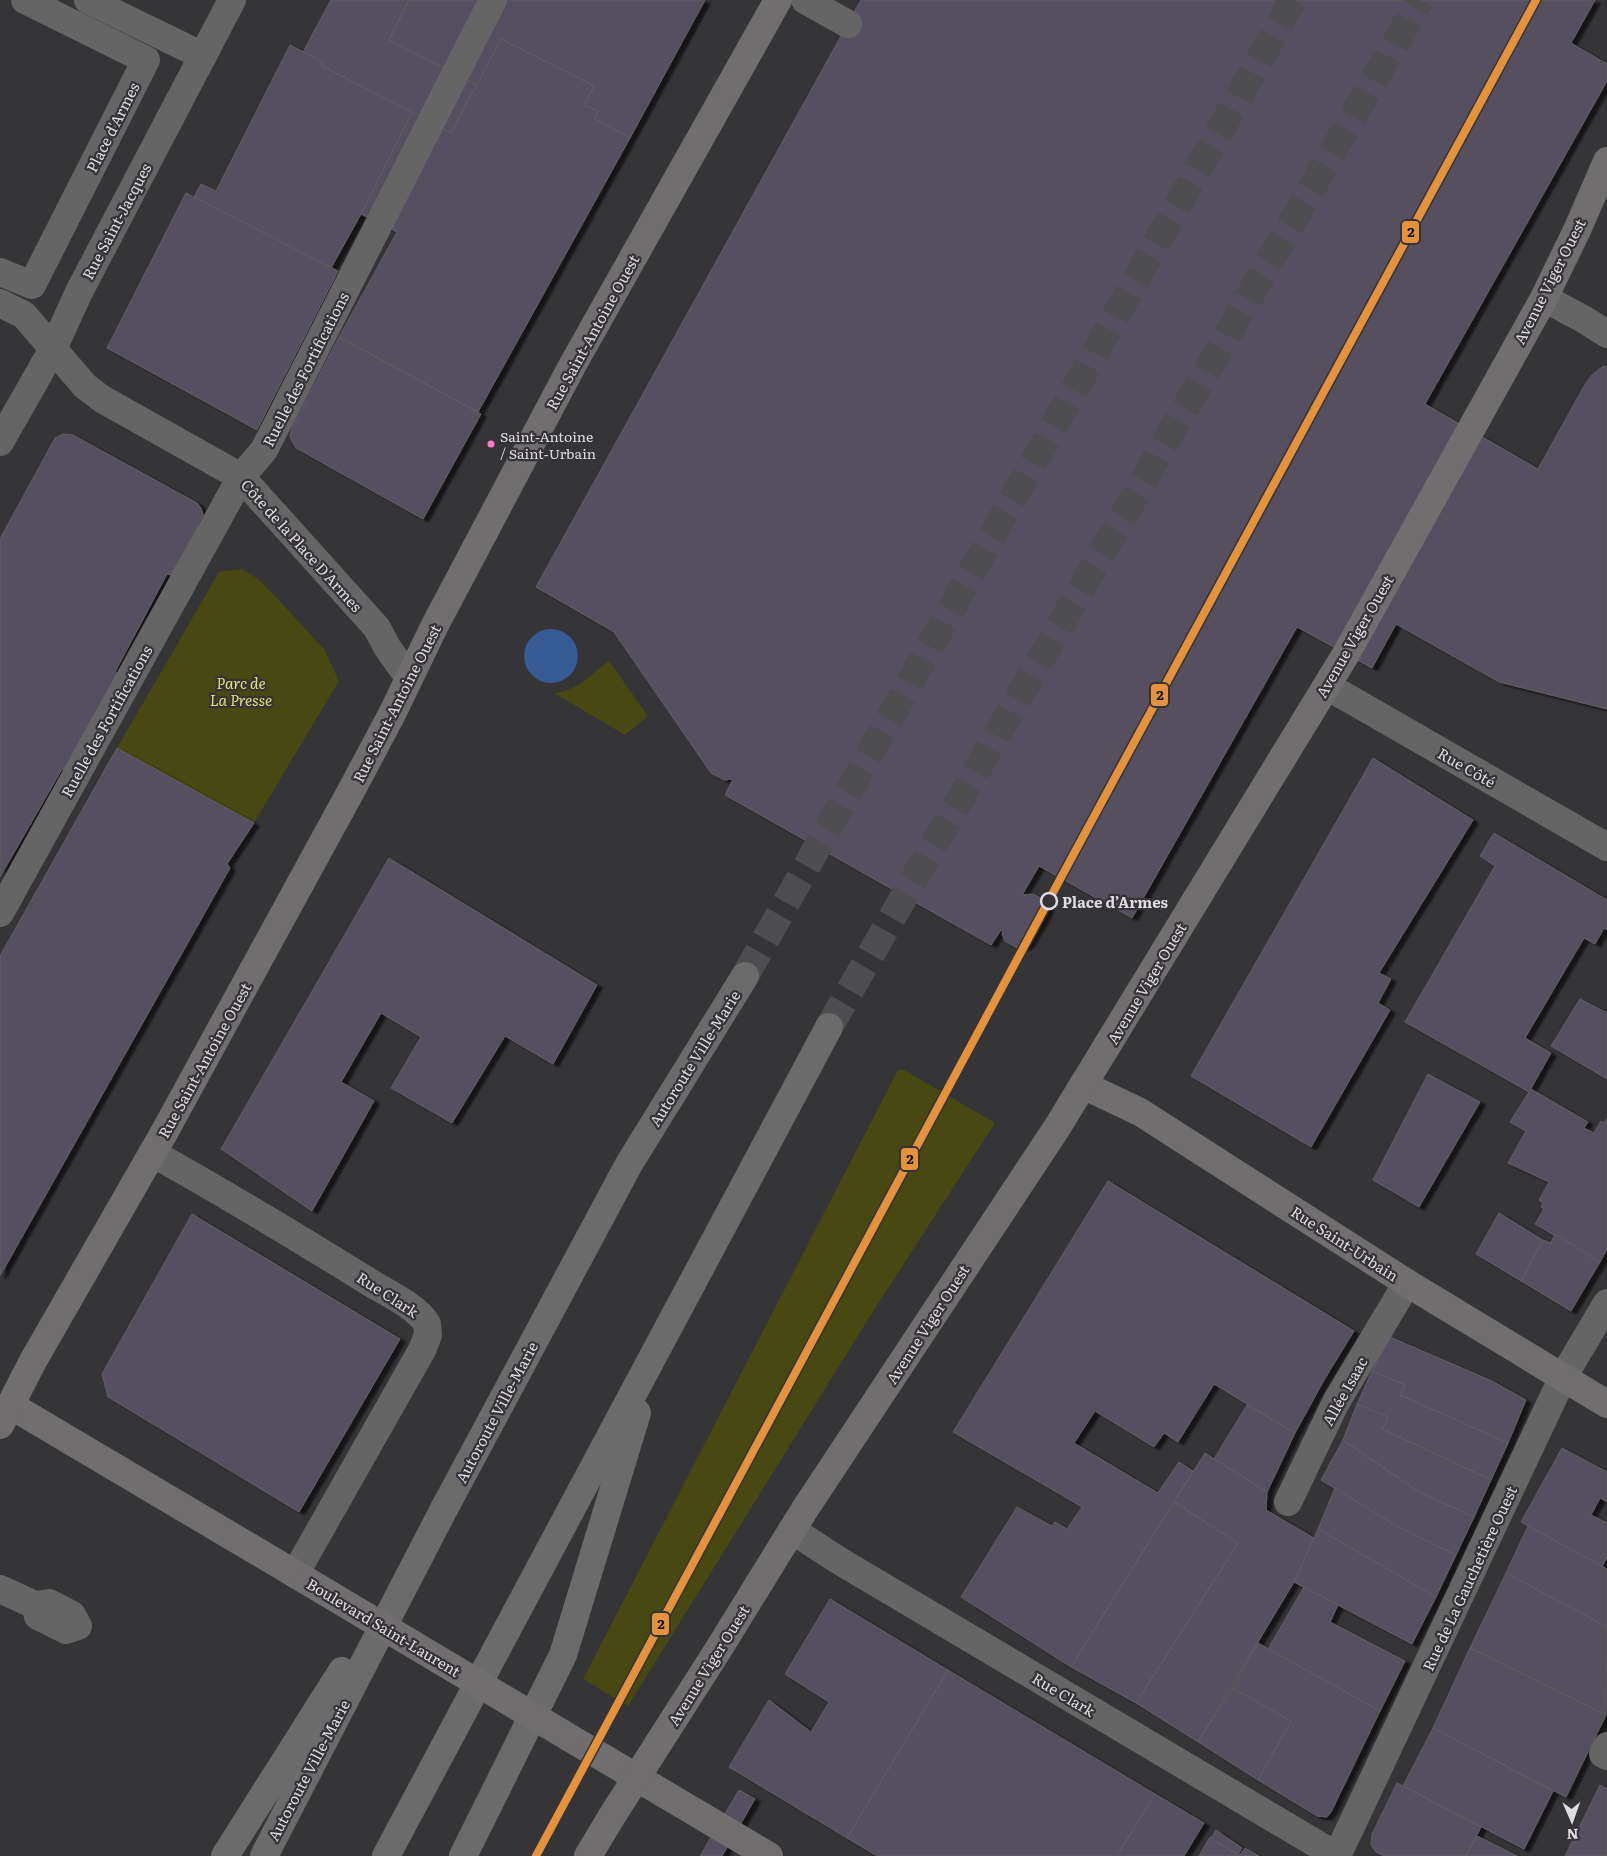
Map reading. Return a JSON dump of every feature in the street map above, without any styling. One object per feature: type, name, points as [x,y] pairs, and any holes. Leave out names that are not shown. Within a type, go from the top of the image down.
[{"type":"highway","name":"Autoroute Ville-Marie","points":[[264,1856],[445,1507],[629,1164],[745,976]]},
{"type":"highway","points":[[386,1856],[830,1027]]},
{"type":"highway","points":[[463,1856],[507,1771],[563,1655],[654,1354]]},
{"type":"highway","points":[[225,1856],[445,1507]]},
{"type":"main road","name":"Rue Saint-Antoine Ouest","points":[[3,1410],[152,1153],[352,791],[392,714],[435,624],[572,366],[778,0]]},
{"type":"main road","name":"Avenue Viger Ouest","points":[[588,1856],[792,1530],[1083,1085],[1327,686],[1544,298],[1578,228],[1607,161]]},
{"type":"main road","name":"Rue Saint-Urbain","points":[[1083,1085],[1140,1112],[1407,1283],[1607,1404]]},
{"type":"main road","name":"Boulevard Saint-Laurent","points":[[3,1410],[301,1578],[769,1856]]},
{"type":"street","name":"Place d'Armes","points":[[0,272],[32,285],[146,60],[25,0]]},
{"type":"street","points":[[88,0],[203,56]]},
{"type":"street","name":"Rue Saint-Jacques","points":[[0,442],[53,348],[80,292],[232,0]]},
{"type":"street","name":"Ruelle des Fortifications","points":[[0,913],[241,477],[264,450],[493,0]]},
{"type":"street","points":[[805,0],[848,24]]},
{"type":"street","points":[[1544,298],[1607,334]]},
{"type":"street","points":[[0,302],[24,315],[53,348]]},
{"type":"street","name":"Côte de la Place D'Armes","points":[[53,348],[85,386],[102,399],[241,477],[377,628],[387,647],[409,678]]},
{"type":"street","name":"Rue Côté","points":[[1327,686],[1607,848]]},
{"type":"street","name":"Rue Clark","points":[[152,1153],[351,1271],[415,1311],[427,1324],[428,1335],[422,1350],[301,1578]]},
{"type":"street","name":"Allée Isaac","points":[[1288,1502],[1336,1402],[1407,1283]]},
{"type":"street","name":"Rue de La Gauchetière Ouest","points":[[1336,1856],[1564,1377],[1607,1303]]},
{"type":"street","name":"Rue Clark","points":[[792,1530],[838,1560],[1336,1856]]},
{"type":"street","points":[[0,1589],[34,1605]]},
{"type":"street","points":[[1607,1746],[1603,1754],[1607,1756]]},
{"type":"green space","name":"Parc de La Presse","points":[[242,569],[261,581],[324,649],[339,681],[254,823],[117,748],[219,572]]},
{"type":"green space","points":[[609,661],[648,716],[625,735],[554,693],[576,686]]},
{"type":"green space","points":[[898,1070],[904,1070],[995,1123],[874,1310],[628,1706],[583,1679]]},
{"type":"water","points":[[551,629],[561,631],[570,637],[576,646],[578,656],[576,666],[570,675],[561,681],[551,683],[541,681],[532,675],[526,666],[524,656],[526,646],[532,637],[541,631]]},
{"type":"building","points":[[331,0],[409,0],[389,40],[477,85],[451,133],[322,66],[323,62],[303,52]]},
{"type":"building","points":[[409,0],[705,0],[630,138],[595,119],[598,111],[584,105],[594,86],[501,39],[477,85],[389,40]]},
{"type":"building","points":[[861,0],[1595,0],[1571,43],[1607,64],[1607,81],[1425,404],[1538,469],[1591,376],[1602,367],[1607,366],[1607,709],[1499,682],[1396,624],[1372,668],[1297,627],[1132,918],[1039,866],[1022,895],[1033,894],[1044,900],[1048,908],[1028,945],[1017,948],[1005,941],[1002,934],[1003,931],[1001,930],[991,945],[725,795],[733,779],[724,780],[711,773],[614,632],[536,587]]},
{"type":"building","points":[[501,39],[594,86],[584,105],[598,111],[595,119],[630,138],[478,412],[339,337],[397,232],[361,214],[412,112],[451,133]]},
{"type":"building","points":[[290,45],[323,62],[322,66],[412,112],[361,214],[331,268],[194,197],[201,184],[216,191]]},
{"type":"building","points":[[186,193],[338,271],[257,430],[107,348]]},
{"type":"building","points":[[339,337],[481,414],[423,519],[296,448],[293,443],[290,436],[292,427]]},
{"type":"building","points":[[63,434],[73,435],[197,503],[203,515],[171,575],[167,574],[115,672],[118,674],[65,770],[62,769],[0,877],[0,539],[55,438]]},
{"type":"building","points":[[117,748],[254,823],[227,864],[230,868],[0,1276],[0,956]]},
{"type":"building","points":[[1373,758],[1473,820],[1379,973],[1391,979],[1378,1003],[1390,1010],[1311,1147],[1191,1076]]},
{"type":"building","points":[[1494,833],[1607,900],[1607,930],[1604,928],[1595,944],[1584,938],[1525,1038],[1551,1053],[1529,1092],[1405,1022],[1495,866],[1480,856]]},
{"type":"building","points":[[389,858],[597,985],[553,1064],[505,1036],[452,1123],[391,1088],[421,1037],[381,1013],[341,1082],[374,1101],[312,1211],[221,1149]]},
{"type":"building","points":[[1580,999],[1607,1013],[1607,1079],[1551,1046]]},
{"type":"building","points":[[1428,1074],[1480,1102],[1419,1207],[1373,1180]]},
{"type":"building","points":[[1531,1089],[1588,1122],[1584,1128],[1594,1133],[1601,1121],[1604,1123],[1607,1118],[1607,1249],[1600,1262],[1535,1224],[1544,1209],[1541,1207],[1543,1203],[1539,1200],[1549,1182],[1508,1163],[1526,1131],[1510,1122]]},
{"type":"building","points":[[1108,1181],[1354,1331],[1295,1433],[1214,1384],[1178,1442],[1164,1433],[1154,1447],[1095,1411],[1074,1443],[1158,1493],[1179,1462],[1193,1471],[1071,1667],[961,1597],[1017,1507],[1052,1526],[1055,1522],[1067,1529],[1082,1507],[953,1432]]},
{"type":"building","points":[[1499,1213],[1543,1240],[1521,1281],[1476,1254]]},
{"type":"building","points":[[192,1214],[400,1339],[299,1512],[108,1397],[102,1374]]},
{"type":"building","points":[[1555,1234],[1600,1262],[1571,1311],[1521,1281],[1543,1240],[1551,1243]]},
{"type":"building","points":[[1390,1337],[1492,1381],[1526,1400],[1508,1443],[1400,1395],[1405,1385],[1372,1371]]},
{"type":"building","points":[[1372,1371],[1405,1385],[1400,1395],[1508,1443],[1491,1480],[1382,1429],[1388,1417],[1357,1404]]},
{"type":"building","points":[[1357,1404],[1388,1417],[1382,1429],[1491,1480],[1474,1517],[1417,1491],[1343,1440]]},
{"type":"building","points":[[1247,1405],[1295,1433],[1267,1492],[1214,1459]]},
{"type":"building","points":[[1343,1440],[1417,1491],[1474,1517],[1456,1555],[1398,1527],[1321,1480]]},
{"type":"building","points":[[1562,1448],[1607,1472],[1607,1502],[1600,1498],[1591,1515],[1607,1523],[1607,1557],[1602,1567],[1521,1522]]},
{"type":"building","points":[[1205,1453],[1267,1492],[1266,1510],[1314,1538],[1294,1582],[1198,1742],[1136,1703],[1238,1543],[1174,1502]]},
{"type":"building","points":[[1335,1488],[1398,1527],[1456,1555],[1436,1597],[1318,1529]]},
{"type":"building","points":[[1174,1502],[1238,1543],[1136,1703],[1071,1667]]},
{"type":"building","points":[[1528,1526],[1607,1569],[1607,1627],[1506,1573]]},
{"type":"building","points":[[1318,1529],[1436,1597],[1412,1644],[1294,1582]]},
{"type":"building","points":[[1506,1573],[1607,1627],[1606,1715],[1470,1648]]},
{"type":"building","points":[[1304,1587],[1338,1605],[1330,1622],[1405,1661],[1380,1711],[1268,1649]]},
{"type":"building","points":[[830,1599],[948,1670],[847,1838],[729,1767],[769,1700],[811,1732],[829,1702],[785,1674]]},
{"type":"building","points":[[1258,1643],[1380,1711],[1327,1817],[1317,1816],[1258,1780],[1291,1721],[1232,1688]]},
{"type":"building","points":[[1470,1648],[1606,1715],[1566,1797],[1433,1728]]},
{"type":"building","points":[[948,1670],[1155,1794],[1117,1856],[877,1856],[847,1838]]},
{"type":"building","points":[[1232,1688],[1291,1721],[1258,1780],[1198,1742]]},
{"type":"building","points":[[1433,1728],[1553,1791],[1524,1849],[1403,1786]]},
{"type":"building","points":[[1397,1783],[1481,1827],[1466,1856],[1384,1856],[1376,1852],[1371,1845],[1372,1834]]},
{"type":"building","points":[[1600,1785],[1607,1789],[1607,1856],[1565,1856]]},
{"type":"building","points":[[739,1790],[755,1799],[722,1856],[700,1856]]},
{"type":"building","points":[[1155,1794],[1204,1823],[1184,1856],[1117,1856]]},
{"type":"building","points":[[1216,1830],[1242,1848],[1238,1855],[1211,1838]]},
{"type":"building","points":[[1477,1836],[1517,1856],[1466,1856]]},
{"type":"building","points":[[1211,1838],[1240,1856],[1199,1856]]},
{"type":"building","points":[[1245,1848],[1259,1856],[1239,1856]]},
{"type":"tunnel","points":[[745,976],[1293,0]]},
{"type":"tunnel","points":[[829,1027],[1420,0]]},
{"type":"transit line","name":"2","points":[[536,1856],[1071,859],[1536,0]]},
{"type":"place","name":"Saint-Antoine / Saint-Urbain","points":[[491,444]]},
{"type":"place","name":"Place d’Armes","points":[[1049,901]]}]
